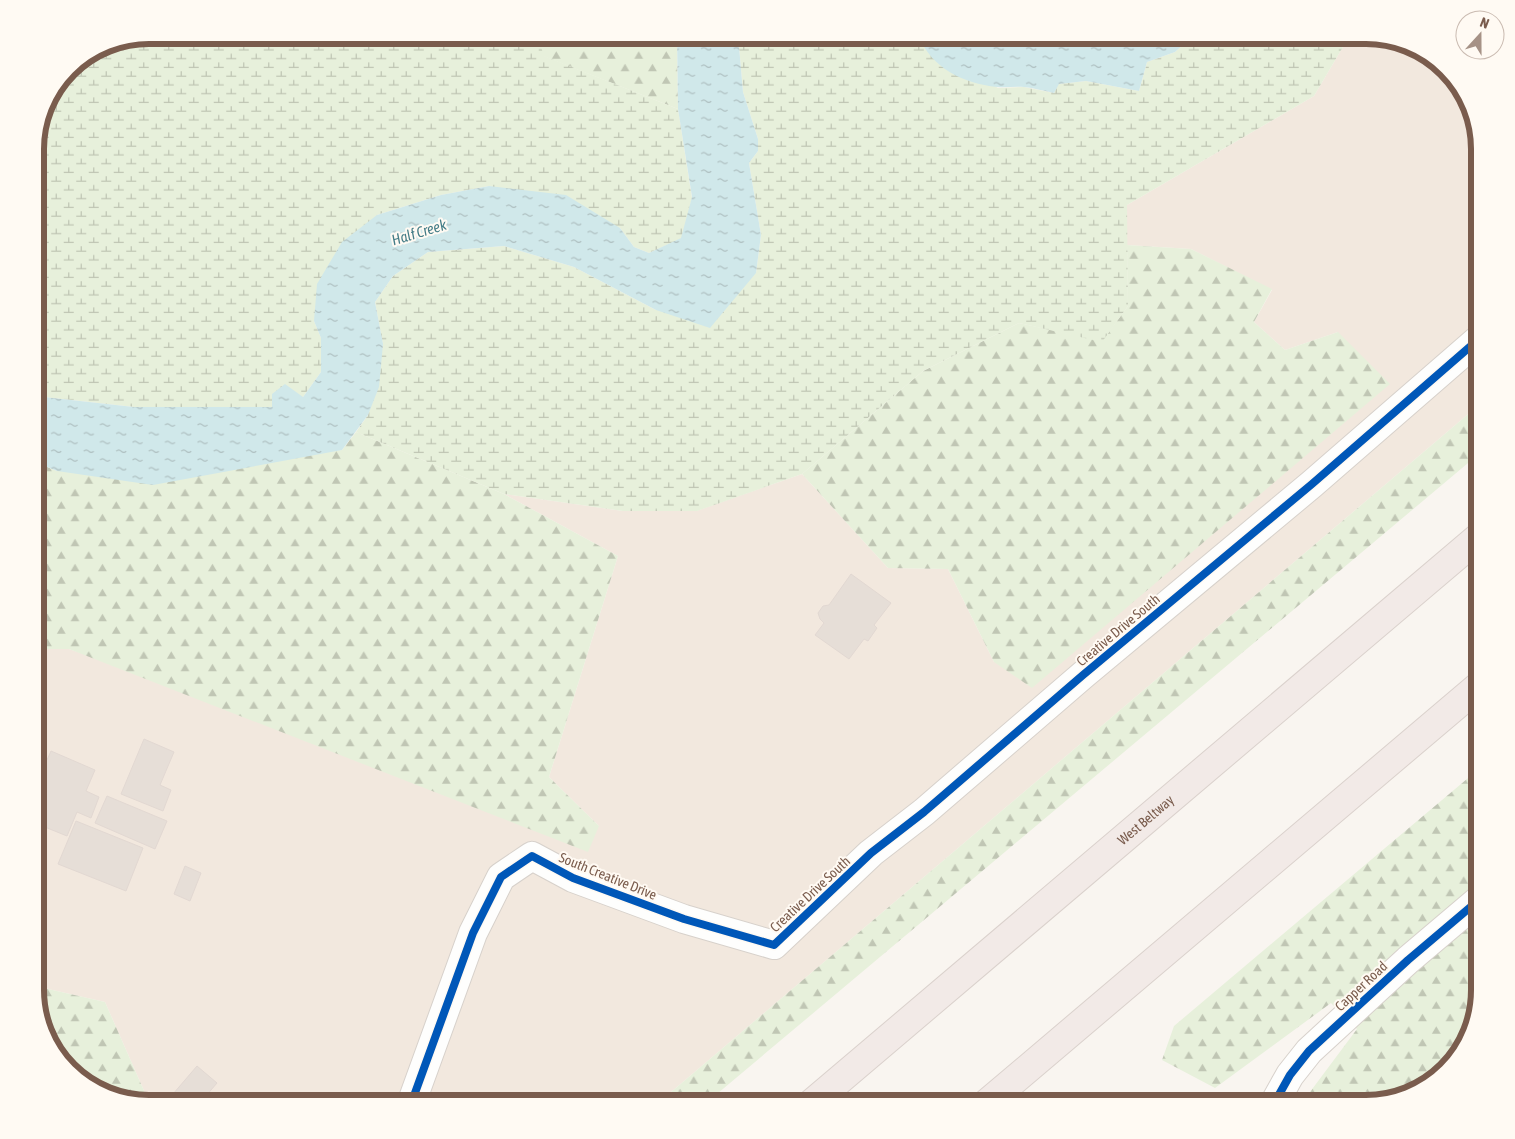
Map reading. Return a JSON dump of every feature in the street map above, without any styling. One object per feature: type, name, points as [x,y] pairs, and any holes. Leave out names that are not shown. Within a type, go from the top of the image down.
[{"type":"highway","name":"West Beltway","points":[[822,1095],[1471,544]]},
{"type":"highway","points":[[997,1095],[1471,693]]},
{"type":"street","name":"Creative Drive South","points":[[774,945],[871,853],[971,772],[1312,484],[1471,346]]},
{"type":"street","name":"South Creative Drive","points":[[414,1095],[473,933],[501,877],[532,856],[573,878],[674,916],[774,945]]},
{"type":"street","name":"Capper Road","points":[[1279,1095],[1290,1075],[1309,1051],[1408,960],[1471,907]]},
{"type":"shaded area","points":[[1345,44],[1366,44],[1400,49],[1425,61],[1454,90],[1460,102],[1466,115],[1471,142],[1471,412],[668,1095],[145,1095],[105,1002],[44,988],[44,649],[69,649],[599,826],[549,777],[618,556],[504,494],[623,511],[696,511],[802,474],[888,568],[948,569],[994,662],[1338,332],[1285,350],[1254,322],[1272,290],[1191,249],[1127,245],[1127,205],[1314,96]]},
{"type":"green space","points":[[149,44],[540,44],[544,56],[678,109],[692,198],[682,238],[649,253],[634,247],[620,228],[489,186],[441,195],[377,215],[314,321],[321,338],[321,372],[303,397],[272,394],[272,407],[134,407],[44,397],[44,142],[47,122],[61,90],[90,61],[122,47]]},
{"type":"green space","points":[[540,44],[677,44],[678,109],[543,56]]},
{"type":"green space","points":[[739,44],[924,44],[998,88],[1024,87],[1054,93],[1058,84],[1086,81],[1139,91],[1147,62],[1175,52],[1184,44],[1345,44],[1314,96],[1127,205],[1128,306],[1102,342],[1019,323],[923,371],[802,474],[697,511],[623,511],[504,494],[356,432],[368,415],[383,345],[375,302],[393,276],[428,252],[504,246],[574,267],[656,310],[756,273],[761,235],[749,163],[758,151],[758,139],[743,92]]},
{"type":"green space","points":[[1127,245],[1191,249],[1272,289],[1254,322],[1285,350],[1338,332],[1390,384],[1032,688],[994,662],[948,569],[888,568],[802,474],[923,371],[1019,323],[1102,341],[1128,306]]},
{"type":"green space","points":[[1471,412],[1471,461],[716,1095],[668,1095]]},
{"type":"green space","points":[[356,432],[504,494],[618,556],[549,777],[599,826],[588,852],[69,649],[44,649],[44,466],[57,471],[342,450]]},
{"type":"green space","points":[[1471,776],[1471,997],[1466,1024],[1457,1043],[1450,1054],[1430,1074],[1413,1084],[1393,1092],[1366,1095],[1308,1095],[1357,1029],[1331,1003],[1215,1088],[1162,1060],[1174,1026]]},
{"type":"green space","points":[[44,988],[105,1002],[145,1095],[122,1092],[102,1084],[85,1074],[65,1054],[55,1037],[47,1017]]},
{"type":"water","name":"Half Creek","points":[[677,44],[739,44],[743,92],[758,139],[758,151],[749,163],[761,235],[756,273],[710,328],[656,310],[574,267],[504,246],[428,252],[393,276],[375,302],[383,344],[379,387],[368,415],[342,450],[153,485],[57,471],[44,466],[44,397],[134,407],[272,407],[272,394],[285,384],[303,397],[321,372],[321,338],[314,321],[317,284],[342,242],[377,215],[441,195],[489,186],[566,195],[620,228],[634,247],[649,253],[681,238],[692,197],[678,109]]},
{"type":"water","points":[[922,44],[1184,44],[1175,52],[1147,62],[1139,91],[1086,81],[1059,84],[1054,93],[1024,87],[1000,87],[972,82],[961,78],[940,65]]},
{"type":"building","points":[[851,574],[891,603],[874,625],[877,628],[868,641],[864,639],[849,659],[815,635],[824,623],[818,613],[823,606],[829,605]]},
{"type":"building","points":[[144,739],[174,752],[160,785],[171,790],[163,811],[121,794]]},
{"type":"building","points":[[51,751],[95,770],[86,791],[99,797],[91,818],[77,812],[67,836],[44,827],[44,759],[47,760]]},
{"type":"building","points":[[107,796],[167,821],[155,849],[95,823]]},
{"type":"building","points":[[76,821],[143,848],[126,891],[58,864]]},
{"type":"building","points":[[185,866],[201,873],[190,901],[174,894]]},
{"type":"building","points":[[197,1066],[217,1083],[207,1095],[173,1094]]},
{"type":"cycle path","points":[[414,1095],[473,933],[501,877],[532,856],[573,878],[684,919],[774,945],[871,853],[924,812],[1083,675],[1312,484],[1471,346]]},
{"type":"cycle path","points":[[1279,1095],[1290,1075],[1309,1051],[1408,960],[1471,907]]}]
